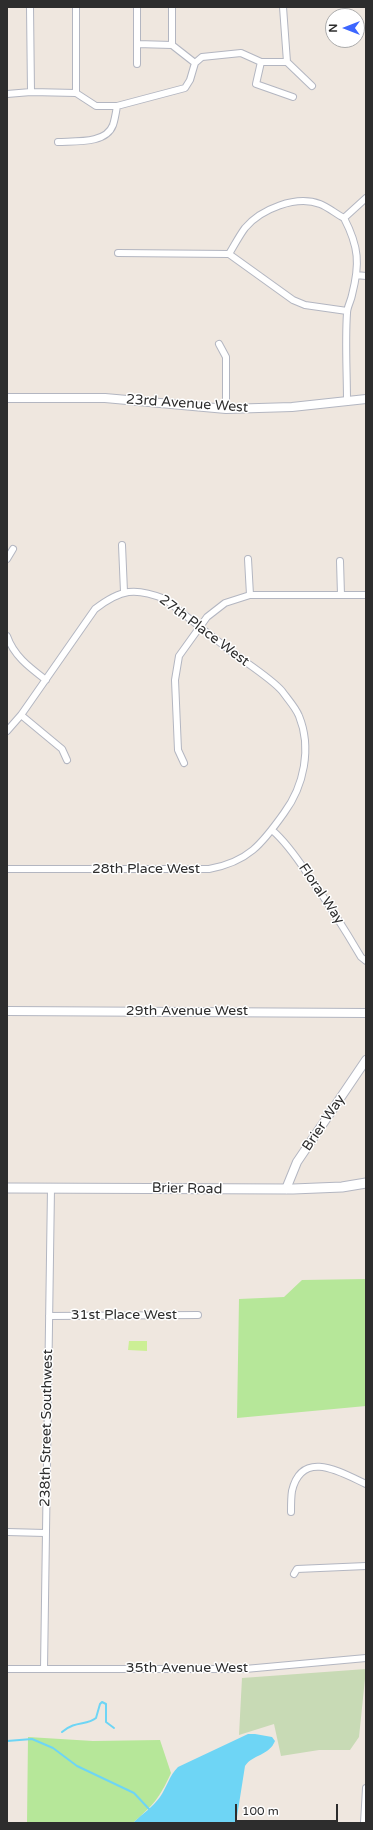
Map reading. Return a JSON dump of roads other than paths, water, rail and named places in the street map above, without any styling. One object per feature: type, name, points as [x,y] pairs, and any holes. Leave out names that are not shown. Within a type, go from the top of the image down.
[{"type":"main road","name":"Brier Road","points":[[7,1188],[286,1189],[342,1187],[366,1183]]},
{"type":"street","points":[[30,7],[31,92]]},
{"type":"street","points":[[76,7],[76,93]]},
{"type":"street","points":[[137,7],[137,64]]},
{"type":"street","points":[[172,7],[172,45]]},
{"type":"street","points":[[284,7],[287,62],[312,86]]},
{"type":"street","points":[[137,44],[172,45],[195,63]]},
{"type":"street","points":[[7,94],[31,92],[76,93],[96,106],[117,106],[185,88],[190,80],[195,63],[202,57],[241,53],[261,62],[287,62]]},
{"type":"street","points":[[261,62],[256,84],[293,97]]},
{"type":"street","points":[[58,142],[105,136],[113,126],[117,106]]},
{"type":"street","points":[[344,218],[366,198]]},
{"type":"street","points":[[229,254],[245,228],[260,215],[275,208],[291,203],[305,202],[320,204],[344,218],[353,235],[356,249],[356,275],[347,311],[347,402]]},
{"type":"street","points":[[118,253],[229,254],[293,300],[305,305],[347,311]]},
{"type":"street","points":[[356,275],[366,276]]},
{"type":"street","points":[[219,344],[226,357],[226,409]]},
{"type":"street","name":"23rd Avenue West","points":[[7,398],[105,398],[226,409],[292,407],[366,399]]},
{"type":"street","points":[[122,546],[124,592]]},
{"type":"street","points":[[7,559],[13,549]]},
{"type":"street","points":[[248,559],[250,595]]},
{"type":"street","points":[[340,561],[341,595]]},
{"type":"street","name":"27th Place West","points":[[7,731],[21,715],[95,609],[107,600],[124,592],[146,592],[165,599],[281,690],[299,715],[305,740],[305,760],[301,782],[286,810],[272,830]]},
{"type":"street","points":[[184,763],[178,750],[175,680],[179,656],[207,617],[225,604],[250,595],[366,595]]},
{"type":"street","points":[[7,636],[11,647],[26,664],[46,680]]},
{"type":"street","points":[[21,715],[62,749],[67,760]]},
{"type":"street","name":"28th Place West","points":[[7,869],[209,869],[227,866],[240,859],[251,852],[272,830]]},
{"type":"street","name":"Floral Way","points":[[272,830],[301,865],[334,912],[361,957],[366,961]]},
{"type":"street","name":"29th Avenue West","points":[[7,1012],[366,1013]]},
{"type":"street","name":"Brier Way","points":[[286,1189],[297,1162],[366,1060]]},
{"type":"street","name":"238th Street Southwest","points":[[44,1669],[51,1188]]},
{"type":"street","name":"31st Place West","points":[[49,1316],[198,1315]]},
{"type":"street","points":[[291,1512],[292,1491],[299,1475],[310,1468],[321,1466],[332,1468],[366,1484]]},
{"type":"street","points":[[7,1532],[45,1533]]},
{"type":"street","points":[[294,1574],[297,1569],[302,1568],[366,1566]]},
{"type":"street","name":"35th Avenue West","points":[[7,1669],[245,1669],[366,1658]]},
{"type":"street","points":[[364,1823],[366,1788]]},
{"type":"water","points":[[248,1734],[272,1737],[275,1741],[269,1750],[252,1759],[245,1766],[236,1823],[133,1823],[157,1801],[172,1774],[178,1767]]},
{"type":"waterway","points":[[62,1732],[76,1724],[88,1722],[96,1718],[102,1702],[106,1704],[106,1722],[114,1728]]},
{"type":"waterway","points":[[7,1741],[32,1739],[53,1748],[77,1766],[134,1793],[149,1809]]}]
